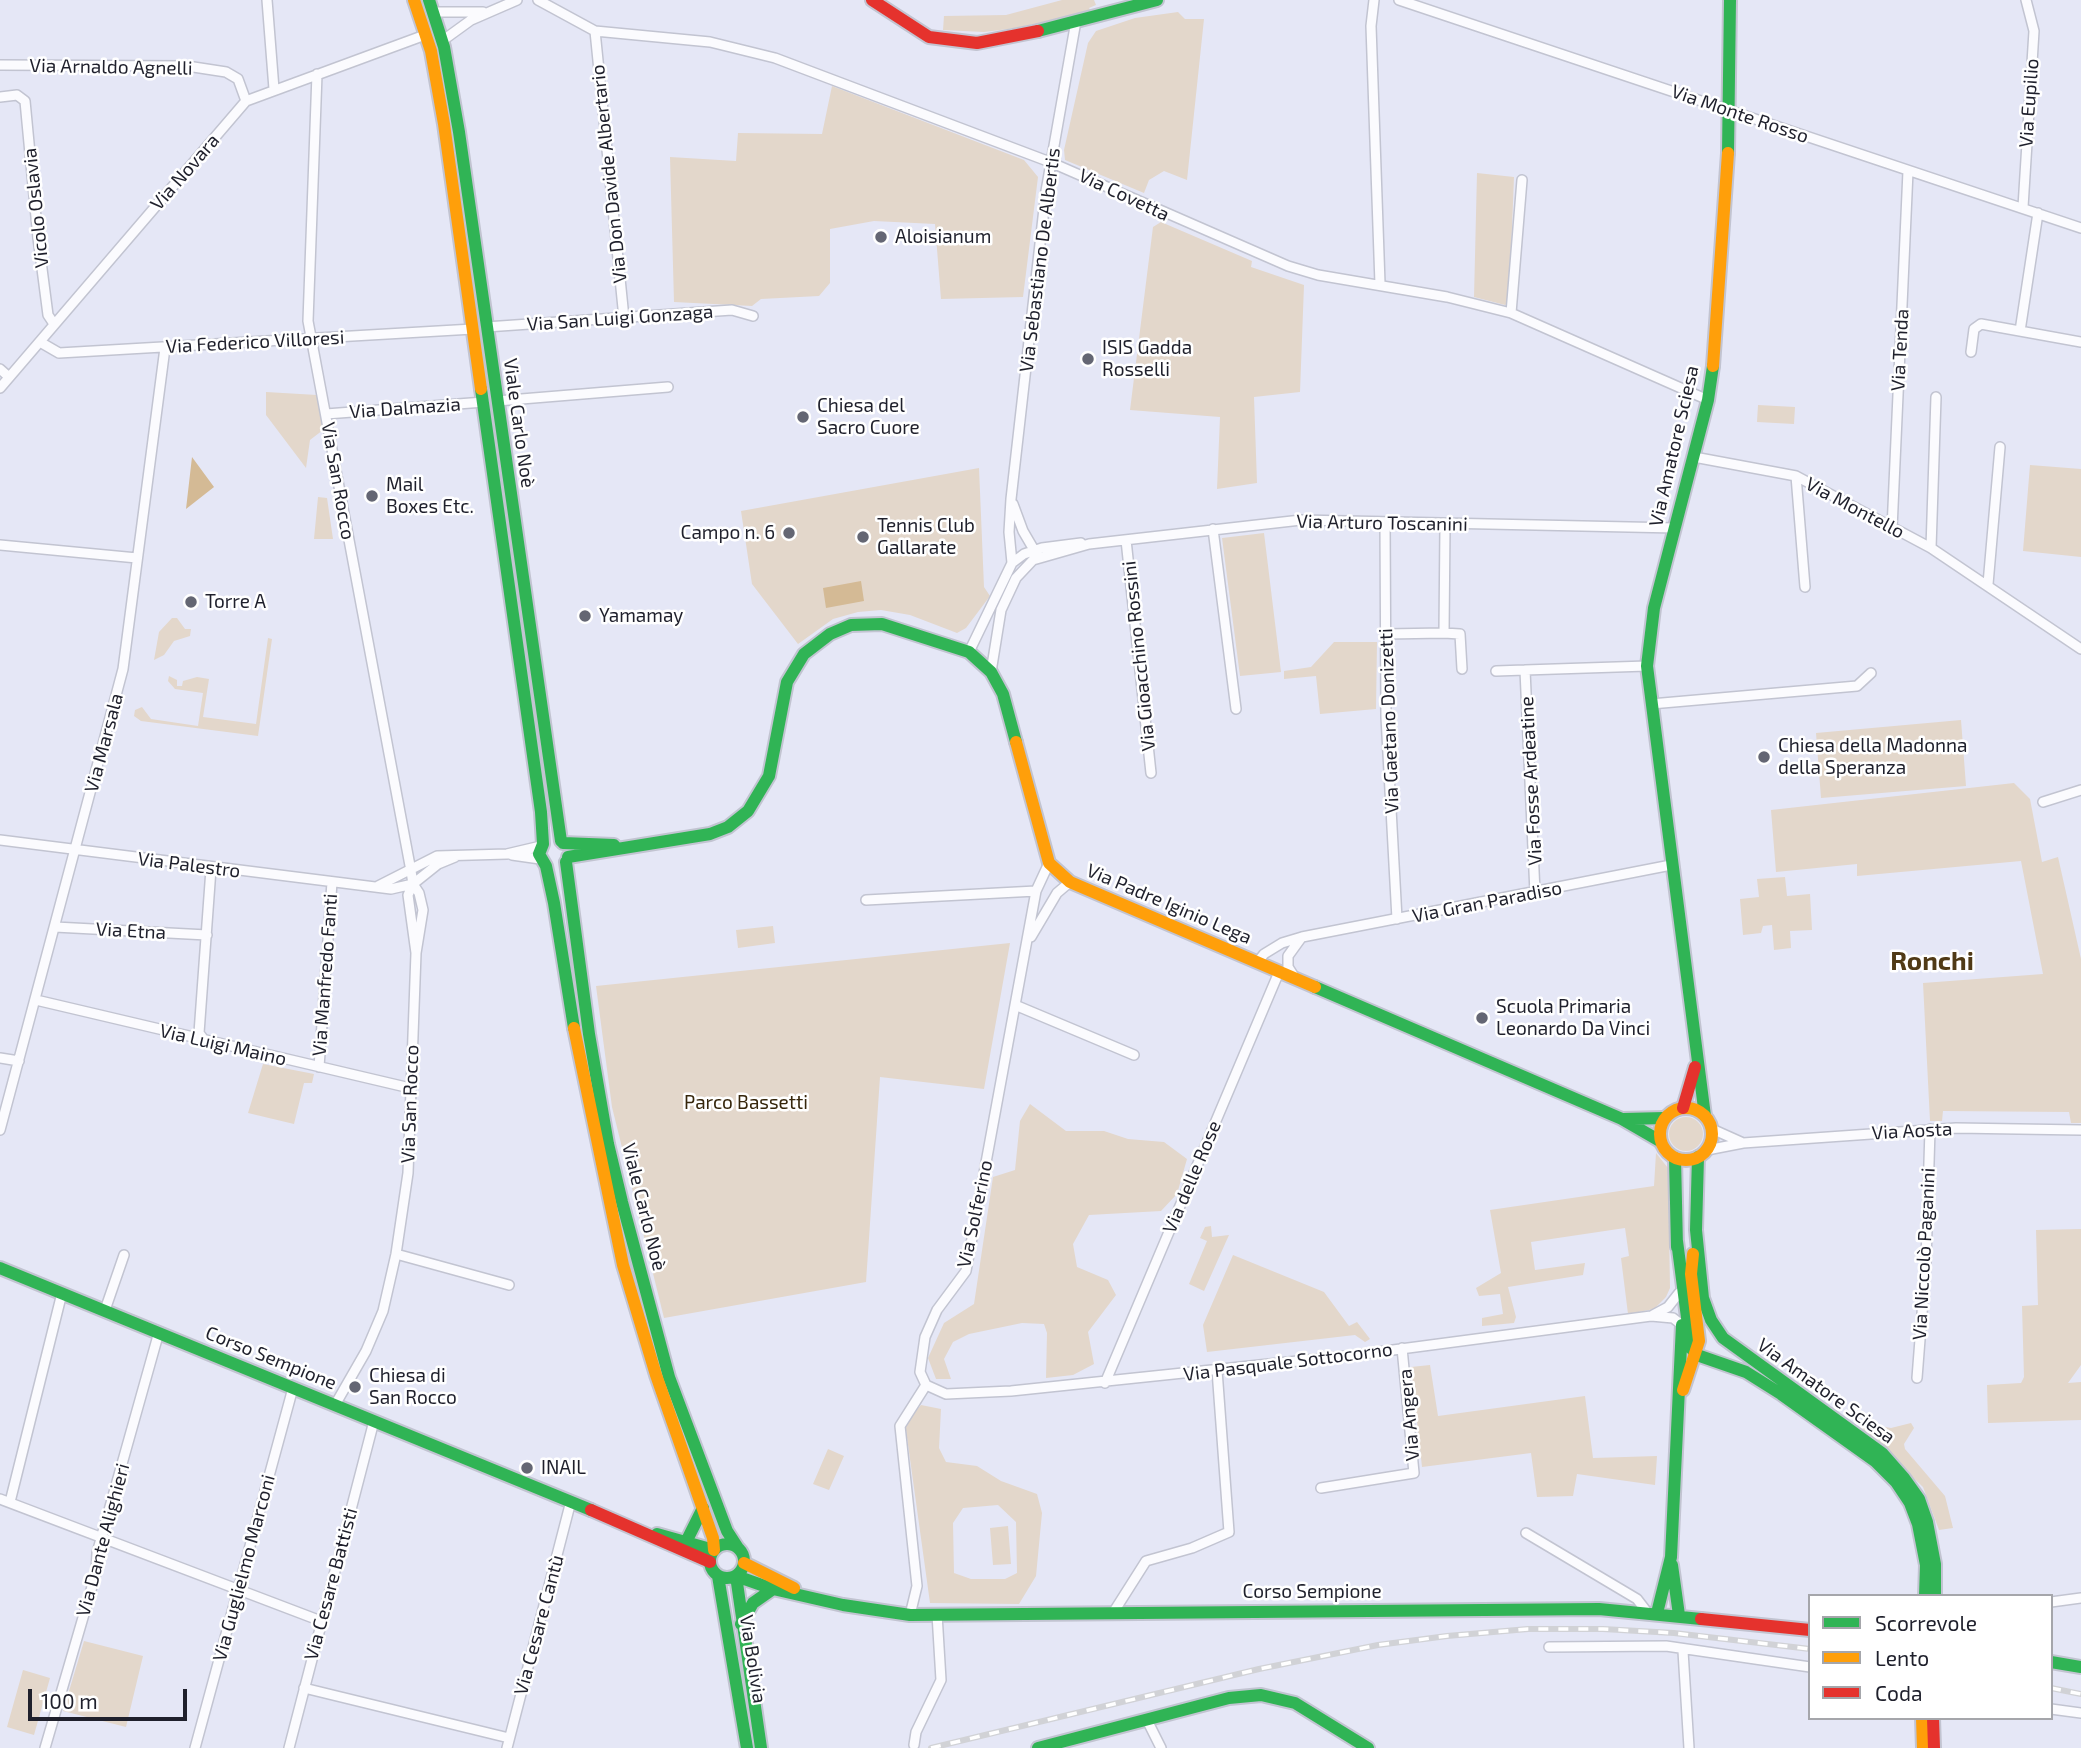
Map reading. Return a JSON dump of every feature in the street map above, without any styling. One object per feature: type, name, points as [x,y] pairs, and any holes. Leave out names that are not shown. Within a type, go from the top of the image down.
[{"type":"street","points":[[267,0],[274,89]]},
{"type":"street","name":"Viale Carlo Noè","points":[[414,0],[431,51],[480,328]]},
{"type":"street","points":[[442,41],[456,29],[517,0]]},
{"type":"street","name":"Via Covetta","points":[[538,0],[595,31],[626,37],[710,42],[775,58],[1050,162],[1288,266],[1318,275],[1380,284],[1511,313],[1709,400]]},
{"type":"street","points":[[872,0],[908,26],[929,37],[963,42],[1007,39],[1157,0]]},
{"type":"street","points":[[1374,0],[1371,26],[1380,284]]},
{"type":"street","name":"Via Monte Rosso","points":[[1399,0],[2081,228]]},
{"type":"street","name":"Via Amatore Sciesa","points":[[1705,1116],[1696,1063],[1647,666],[1654,608],[1709,400],[1731,110],[1730,0]]},
{"type":"street","name":"Via Eupilio","points":[[2023,207],[2034,31],[2026,0]]},
{"type":"street","points":[[431,6],[492,11]]},
{"type":"street","name":"Viale Carlo Noè","points":[[431,6],[442,41],[490,402],[543,854],[576,1049],[617,1240],[656,1375],[703,1508],[712,1556]]},
{"type":"street","name":"Via Sebastiano De Albertis","points":[[1012,563],[1012,499],[1050,162],[1076,21]]},
{"type":"street","name":"Via Don Davide Albertario","points":[[595,31],[624,318]]},
{"type":"street","name":"Via Novara","points":[[0,388],[246,101],[425,35]]},
{"type":"street","name":"Via Arnaldo Agnelli","points":[[0,65],[187,66],[226,72],[237,79],[246,101]]},
{"type":"street","name":"Via San Rocco","points":[[317,74],[308,321],[413,884],[419,893],[423,910],[416,953],[408,1173],[396,1254],[383,1311],[366,1351],[335,1405]]},
{"type":"street","name":"Vicolo Oslavia","points":[[0,97],[18,95],[25,101],[48,315],[54,324]]},
{"type":"street","name":"Via Tenda","points":[[1892,529],[1908,171]]},
{"type":"street","points":[[1511,313],[1522,180]]},
{"type":"street","points":[[2020,331],[2038,213]]},
{"type":"street","name":"Via San Luigi Gonzaga","points":[[480,328],[732,310],[752,316]]},
{"type":"street","points":[[1971,352],[1974,329],[1978,325],[2081,342]]},
{"type":"street","name":"Via Federico Villoresi","points":[[40,342],[59,354],[480,328]]},
{"type":"street","name":"Via Marsala","points":[[0,1130],[123,669],[165,348]]},
{"type":"street","points":[[0,369],[9,377]]},
{"type":"street","name":"Via Dalmazia","points":[[326,414],[668,387]]},
{"type":"street","name":"Via Montello","points":[[1931,548],[1936,397]]},
{"type":"street","name":"Viale Carlo Noè","points":[[490,402],[567,860],[589,1034],[608,1144],[669,1377],[727,1531],[738,1548]]},
{"type":"street","points":[[1988,584],[2000,447]]},
{"type":"street","name":"Via Montello","points":[[1694,457],[1796,476],[1931,548],[2081,649]]},
{"type":"street","points":[[1796,476],[1805,587]]},
{"type":"street","name":"Via Sebastiano De Albertis","points":[[1012,499],[1035,557]]},
{"type":"street","name":"Via Arturo Toscanini","points":[[1035,557],[1064,543],[1089,544],[1301,520],[1676,528]]},
{"type":"street","name":"Via Gaetano Donizetti","points":[[1385,522],[1386,717],[1397,919]]},
{"type":"street","points":[[1444,633],[1445,525]]},
{"type":"street","points":[[1213,529],[1236,709]]},
{"type":"street","name":"Via Gioacchino Rossini","points":[[1126,540],[1151,773]]},
{"type":"street","points":[[0,545],[137,558]]},
{"type":"street","points":[[991,672],[1001,610],[1016,578],[1035,557],[1010,546]]},
{"type":"street","points":[[969,652],[1012,563],[1024,554]]},
{"type":"street","points":[[625,846],[552,839],[543,854],[556,868],[567,860],[625,846],[710,834],[728,827],[748,811],[762,792],[769,776],[787,682],[793,668],[804,654],[830,634],[851,625],[882,624],[969,652],[991,672],[1003,694],[1049,863]]},
{"type":"street","points":[[1386,634],[1460,634],[1462,669]]},
{"type":"street","name":"Via Fosse Ardeatine","points":[[1496,671],[1647,666]]},
{"type":"street","name":"Via Fosse Ardeatine","points":[[1525,670],[1535,893]]},
{"type":"street","points":[[1651,704],[1857,686],[1871,673]]},
{"type":"street","points":[[2043,802],[2081,790]]},
{"type":"street","name":"Via Palestro","points":[[0,840],[211,869],[391,889],[413,884],[438,864],[455,857],[543,854]]},
{"type":"street","name":"Via Palestro","points":[[378,886],[437,856],[448,853],[455,857]]},
{"type":"street","name":"Via Padre Iginio Lega","points":[[1049,863],[1070,882],[1622,1119],[1660,1141]]},
{"type":"street","name":"Via Solferino","points":[[926,1385],[919,1372],[925,1336],[937,1310],[966,1271],[1036,891],[1049,863]]},
{"type":"street","name":"Via Gran Paradiso","points":[[1257,963],[1264,954],[1282,943],[1302,937],[1671,866]]},
{"type":"street","points":[[205,1041],[200,1033],[211,869]]},
{"type":"street","name":"Via Manfredo Fanti","points":[[319,1068],[332,882]]},
{"type":"street","name":"Via Solferino","points":[[1026,948],[1043,912],[1057,893],[1070,882]]},
{"type":"street","points":[[866,900],[1036,891]]},
{"type":"street","name":"Via Etna","points":[[55,927],[207,935]]},
{"type":"street","points":[[1296,979],[1288,967],[1287,956],[1302,937]]},
{"type":"street","name":"Via delle Rose","points":[[1105,1382],[1279,972]]},
{"type":"street","name":"Via Luigi Maino","points":[[36,1000],[410,1088]]},
{"type":"street","points":[[1015,1005],[1134,1055]]},
{"type":"street","points":[[0,1058],[19,1061]]},
{"type":"street","name":"Via Amatore Sciesa","points":[[1683,1108],[1696,1063]]},
{"type":"street","points":[[1683,1108],[1696,1110],[1705,1116],[1712,1129],[1703,1154],[1687,1161],[1675,1158],[1665,1151],[1660,1141],[1660,1128],[1664,1118],[1683,1108]]},
{"type":"street","name":"Via Padre Iginio Lega","points":[[1622,1119],[1664,1118]]},
{"type":"street","name":"Via Aosta","points":[[1712,1129],[1743,1143]]},
{"type":"street","name":"Via Aosta","points":[[1703,1154],[1743,1143],[1930,1129],[2081,1130]]},
{"type":"street","name":"Via Niccolò Paganini","points":[[1917,1378],[1926,1262],[1930,1129]]},
{"type":"street","name":"Via Amatore Sciesa","points":[[1681,1393],[1697,1355],[1699,1341],[1691,1274],[1703,1154]]},
{"type":"street","name":"Via Amatore Sciesa","points":[[1675,1158],[1682,1325],[1681,1393],[1671,1557],[1679,1615]]},
{"type":"street","name":"Via Amatore Sciesa","points":[[1696,1230],[1703,1297],[1711,1320],[1723,1338],[1882,1453],[1905,1478],[1919,1499],[1927,1522],[1935,1594]]},
{"type":"street","name":"Via Amatore Sciesa","points":[[1677,1241],[1691,1348],[1697,1355],[1746,1372],[1875,1461],[1910,1503],[1918,1524],[1930,1564],[1925,1594]]},
{"type":"street","points":[[396,1254],[509,1285]]},
{"type":"street","points":[[105,1310],[124,1255]]},
{"type":"street","name":"Corso Sempione","points":[[0,1268],[644,1532],[712,1556]]},
{"type":"street","points":[[62,1293],[5,1500],[321,1621]]},
{"type":"street","points":[[1651,1316],[1668,1307],[1679,1293]]},
{"type":"street","name":"Via Pasquale Sottocorno","points":[[926,1385],[946,1394],[961,1394],[1217,1370],[1651,1316],[1673,1318],[1682,1325]]},
{"type":"street","name":"Via Dante Alighieri","points":[[45,1748],[159,1332]]},
{"type":"street","points":[[1690,1374],[1722,1356],[1723,1338]]},
{"type":"street","name":"Via Angera","points":[[1321,1488],[1414,1473],[1402,1348]]},
{"type":"street","points":[[1113,1613],[1146,1561],[1204,1544],[1229,1532],[1217,1370]]},
{"type":"street","points":[[910,1615],[917,1586],[900,1426],[926,1385]]},
{"type":"street","name":"Via Guglielmo Marconi","points":[[195,1748],[293,1388]]},
{"type":"street","name":"Via Cesare Battisti","points":[[289,1748],[374,1421]]},
{"type":"street","name":"Via Cesare Cantù","points":[[508,1743],[571,1501]]},
{"type":"street","points":[[687,1541],[694,1532],[703,1508]]},
{"type":"street","name":"Corso Sempione","points":[[644,1532],[687,1541],[712,1556]]},
{"type":"street","points":[[1526,1533],[1637,1599],[1652,1613]]},
{"type":"street","points":[[722,1545],[738,1548],[744,1563],[736,1576],[718,1576],[712,1556],[722,1545]]},
{"type":"street","name":"Via Amatore Sciesa","points":[[1652,1613],[1671,1557]]},
{"type":"street","name":"Corso Sempione","points":[[744,1563],[814,1598]]},
{"type":"street","name":"Via Bolivia","points":[[718,1576],[747,1748]]},
{"type":"street","name":"Corso Sempione","points":[[736,1576],[773,1589],[910,1615],[1585,1609],[1679,1615],[1808,1630]]},
{"type":"street","name":"Via Bolivia","points":[[736,1576],[761,1748]]},
{"type":"street","name":"Via Bolivia","points":[[741,1624],[753,1603],[773,1589]]},
{"type":"street","points":[[2053,1602],[2081,1598]]},
{"type":"street","points":[[914,1745],[916,1732],[941,1680],[937,1614]]},
{"type":"street","points":[[1549,1647],[1667,1646],[1683,1651],[1808,1667]]},
{"type":"street","points":[[1683,1651],[1689,1748]]},
{"type":"street","points":[[2053,1662],[2081,1667]]},
{"type":"street","points":[[304,1688],[508,1743]]},
{"type":"street","points":[[1038,1748],[1229,1699],[1272,1696],[1295,1703],[1368,1748]]},
{"type":"street","points":[[2053,1709],[2081,1713]]},
{"type":"street","points":[[1147,1720],[1161,1748]]},
{"type":"street","points":[[1922,1720],[1923,1748]]},
{"type":"street","points":[[1933,1720],[1934,1748]]},
{"type":"green space","points":[[1062,0],[1094,0],[1096,5],[1089,8],[1091,11],[1016,28],[984,32],[943,30],[944,16],[1006,15]]},
{"type":"green space","points":[[1178,12],[1185,19],[1204,19],[1187,180],[1164,171],[1149,180],[1144,193],[1065,160],[1064,150],[1088,43],[1096,31],[1135,18]]},
{"type":"green space","points":[[832,86],[1024,160],[1038,177],[1023,297],[941,299],[935,224],[874,221],[830,229],[830,283],[819,296],[761,299],[752,306],[674,302],[670,157],[736,161],[738,133],[822,134]]},
{"type":"green space","points":[[1477,173],[1514,177],[1509,303],[1505,305],[1474,297]]},
{"type":"green space","points":[[1161,222],[1252,261],[1251,267],[1304,285],[1300,392],[1254,397],[1257,483],[1217,489],[1220,417],[1130,410],[1153,227]]},
{"type":"green space","points":[[266,392],[317,395],[323,430],[310,440],[306,468],[266,415]]},
{"type":"green space","points":[[1758,405],[1795,407],[1794,424],[1757,422]]},
{"type":"green space","points":[[2030,465],[2081,469],[2081,557],[2023,551]]},
{"type":"green space","name":"Tennis Club Gallarate","points":[[979,468],[984,587],[990,596],[966,628],[957,633],[910,615],[881,610],[858,612],[833,619],[798,644],[752,584],[741,511]]},
{"type":"green space","points":[[318,497],[327,498],[333,539],[314,539]]},
{"type":"green space","points":[[1264,533],[1281,672],[1240,676],[1222,538]]},
{"type":"green space","points":[[172,618],[177,618],[185,629],[191,629],[190,636],[174,641],[164,655],[154,660],[159,632]]},
{"type":"green space","points":[[268,638],[272,639],[258,736],[141,721],[134,716],[135,710],[142,707],[151,719],[198,726],[203,693],[175,689],[168,681],[169,676],[177,680],[177,686],[182,686],[183,681],[197,677],[209,679],[203,717],[256,724]]},
{"type":"green space","points":[[1334,642],[1377,642],[1376,709],[1320,714],[1316,676],[1284,679],[1284,671],[1311,667]]},
{"type":"green space","points":[[1961,720],[1966,786],[1821,798],[1816,733]]},
{"type":"green space","points":[[2014,783],[2030,799],[2042,862],[2058,857],[2081,959],[2081,1123],[2071,1123],[2069,1112],[1943,1111],[1942,1121],[1930,1121],[1923,983],[2043,974],[2021,861],[1857,876],[1857,864],[1776,872],[1771,810]]},
{"type":"green space","points":[[1785,877],[1787,896],[1810,894],[1812,930],[1790,931],[1791,948],[1774,950],[1772,925],[1763,926],[1761,933],[1743,935],[1740,899],[1759,897],[1757,879]]},
{"type":"green space","points":[[773,926],[775,943],[738,948],[736,930]]},
{"type":"green space","name":"Parco Bassetti","points":[[1010,943],[984,1089],[880,1077],[866,1282],[664,1318],[612,1107],[596,986]]},
{"type":"green space","points":[[263,1064],[314,1074],[312,1083],[304,1083],[294,1124],[248,1113]]},
{"type":"green space","points":[[1030,1104],[1066,1131],[1104,1131],[1128,1139],[1164,1142],[1187,1159],[1177,1194],[1161,1211],[1089,1215],[1073,1244],[1077,1267],[1108,1280],[1116,1295],[1088,1332],[1094,1364],[1073,1375],[1046,1378],[1047,1333],[1044,1324],[1022,1323],[969,1334],[953,1342],[944,1359],[951,1379],[936,1379],[928,1358],[944,1323],[974,1304],[993,1177],[1015,1170],[1020,1121]]},
{"type":"green space","points":[[1686,1117],[1698,1122],[1703,1134],[1698,1146],[1686,1151],[1674,1146],[1669,1134],[1674,1122]]},
{"type":"green space","points":[[1656,1153],[1668,1168],[1670,1288],[1666,1297],[1654,1309],[1628,1314],[1621,1258],[1629,1256],[1625,1228],[1531,1242],[1535,1270],[1585,1263],[1583,1275],[1508,1287],[1516,1317],[1514,1323],[1482,1326],[1482,1318],[1503,1314],[1500,1294],[1479,1296],[1476,1288],[1501,1273],[1490,1210],[1654,1186]]},
{"type":"green space","points":[[1211,1226],[1212,1237],[1229,1235],[1204,1291],[1189,1284],[1207,1241],[1200,1238],[1205,1227]]},
{"type":"green space","points":[[2081,1229],[2081,1365],[2068,1383],[2081,1382],[2081,1420],[1988,1423],[1987,1385],[2021,1383],[2024,1377],[2022,1306],[2038,1305],[2036,1230]]},
{"type":"green space","points":[[1233,1255],[1324,1292],[1349,1326],[1357,1322],[1370,1339],[1365,1342],[1355,1335],[1207,1352],[1203,1325]]},
{"type":"green space","points":[[1430,1365],[1438,1416],[1585,1396],[1593,1458],[1657,1456],[1655,1485],[1577,1474],[1573,1496],[1537,1497],[1531,1453],[1422,1467],[1411,1367]]},
{"type":"green space","points":[[921,1405],[941,1409],[939,1448],[946,1462],[977,1466],[1001,1481],[1037,1494],[1042,1513],[1036,1576],[1019,1604],[930,1603],[905,1423]],"holes":[[[998,1505],[1016,1522],[1017,1573],[1005,1579],[971,1579],[954,1573],[953,1523],[963,1508]]]},
{"type":"green space","points":[[1864,1423],[1891,1428],[1911,1423],[1914,1428],[1904,1444],[1905,1449],[1945,1496],[1953,1528],[1939,1530],[1923,1487],[1861,1428]]},
{"type":"green space","points":[[828,1449],[844,1456],[829,1490],[813,1484]]},
{"type":"green space","points":[[1008,1526],[1011,1564],[993,1565],[990,1528]]},
{"type":"green space","points":[[84,1641],[143,1656],[126,1727],[63,1711]]},
{"type":"green space","points":[[23,1670],[50,1678],[34,1735],[7,1727]]},
{"type":"shaded area","points":[[192,457],[214,487],[186,509]]},
{"type":"shaded area","points":[[861,581],[864,601],[826,608],[823,588]]},
{"type":"railway","points":[[931,1748],[1259,1669],[1378,1645],[1447,1636],[1528,1629],[1603,1629],[1674,1633],[1808,1649]]},
{"type":"railway","points":[[2053,1688],[2081,1694]]},
{"type":"traffic: fast","points":[[429,0],[444,47],[459,132],[561,841]]},
{"type":"traffic: fast","points":[[1038,31],[1157,0]]},
{"type":"traffic: fast","points":[[1728,153],[1730,0]]},
{"type":"traffic: fast","points":[[1705,1116],[1647,666],[1654,608],[1708,400],[1713,366]]},
{"type":"traffic: fast","points":[[481,389],[541,812],[543,844],[539,854],[546,866],[554,903],[574,1028]]},
{"type":"traffic: fast","points":[[568,857],[710,834],[728,827],[748,811],[769,776],[787,682],[804,654],[830,634],[851,625],[882,624],[969,652],[991,672],[1003,694],[1016,742]]},
{"type":"traffic: fast","points":[[563,843],[614,845]]},
{"type":"traffic: fast","points":[[566,862],[589,1034],[608,1144],[622,1202],[669,1377],[727,1531],[738,1548]]},
{"type":"traffic: fast","points":[[1315,987],[1622,1119],[1660,1141]]},
{"type":"traffic: fast","points":[[1623,1119],[1665,1118]]},
{"type":"traffic: fast","points":[[1698,1157],[1696,1230],[1703,1298],[1711,1320],[1723,1338],[1882,1453],[1904,1478],[1919,1499],[1927,1522],[1935,1564],[1935,1594]]},
{"type":"traffic: fast","points":[[1675,1158],[1677,1247]]},
{"type":"traffic: fast","points":[[1677,1241],[1691,1348],[1697,1355],[1746,1372],[1781,1394],[1875,1461],[1896,1482],[1910,1503],[1918,1524],[1926,1565],[1925,1594]]},
{"type":"traffic: fast","points":[[0,1268],[591,1510]]},
{"type":"traffic: fast","points":[[1657,1613],[1671,1557],[1682,1325]]},
{"type":"traffic: fast","points":[[687,1540],[703,1508]]},
{"type":"traffic: fast","points":[[657,1534],[714,1550]]},
{"type":"traffic: fast","points":[[727,1544],[739,1549],[744,1561],[739,1573],[727,1578],[715,1573],[710,1561],[715,1549],[727,1544]]},
{"type":"traffic: fast","points":[[1672,1565],[1679,1615]]},
{"type":"traffic: fast","points":[[718,1576],[747,1748]]},
{"type":"traffic: fast","points":[[736,1576],[761,1748]]},
{"type":"traffic: fast","points":[[736,1576],[773,1589],[843,1605],[910,1615],[1599,1609],[1701,1619]]},
{"type":"traffic: fast","points":[[741,1624],[753,1603],[773,1589]]},
{"type":"traffic: fast","points":[[2053,1662],[2081,1667]]},
{"type":"traffic: fast","points":[[1038,1748],[1229,1698],[1261,1695],[1295,1703],[1368,1748]]},
{"type":"traffic: slow","points":[[414,0],[431,51],[444,124],[481,389]]},
{"type":"traffic: slow","points":[[1713,366],[1728,153]]},
{"type":"traffic: slow","points":[[1016,742],[1049,863],[1070,882],[1315,987]]},
{"type":"traffic: slow","points":[[574,1028],[623,1265],[656,1375],[713,1538],[714,1550]]},
{"type":"traffic: slow","points":[[1686,1108],[1705,1115],[1712,1134],[1705,1153],[1686,1160],[1667,1153],[1660,1134],[1667,1115],[1686,1108]]},
{"type":"traffic: slow","points":[[1683,1390],[1699,1341],[1691,1274],[1693,1254]]},
{"type":"traffic: slow","points":[[744,1563],[794,1588]]},
{"type":"traffic: slow","points":[[1922,1720],[1923,1748]]},
{"type":"traffic: jam","points":[[872,0],[929,37],[977,43],[1038,31]]},
{"type":"traffic: jam","points":[[1683,1108],[1695,1067]]},
{"type":"traffic: jam","points":[[591,1510],[710,1562]]},
{"type":"traffic: jam","points":[[1701,1619],[1808,1630]]},
{"type":"traffic: jam","points":[[1933,1720],[1934,1748]]},
{"type":"place","name":"Aloisianum","points":[[881,237]]},
{"type":"place","name":"ISIS Gadda Rosselli","points":[[1088,359]]},
{"type":"place","name":"Chiesa del Sacro Cuore","points":[[803,417]]},
{"type":"place","name":"Mail Boxes Etc.","points":[[372,496]]},
{"type":"place","name":"Campo n. 6","points":[[789,533]]},
{"type":"place","name":"Tennis Club Gallarate","points":[[863,537]]},
{"type":"place","name":"Torre A","points":[[191,602]]},
{"type":"place","name":"Yamamay","points":[[585,616]]},
{"type":"place","name":"Chiesa della Madonna della Speranza","points":[[1764,757]]},
{"type":"place","name":"Scuola Primaria Leonardo Da Vinci","points":[[1482,1018]]},
{"type":"place","name":"Chiesa di San Rocco","points":[[355,1387]]},
{"type":"place","name":"INAIL","points":[[527,1468]]},
{"type":"district","name":"Ronchi","points":[[1932,961]]}]
